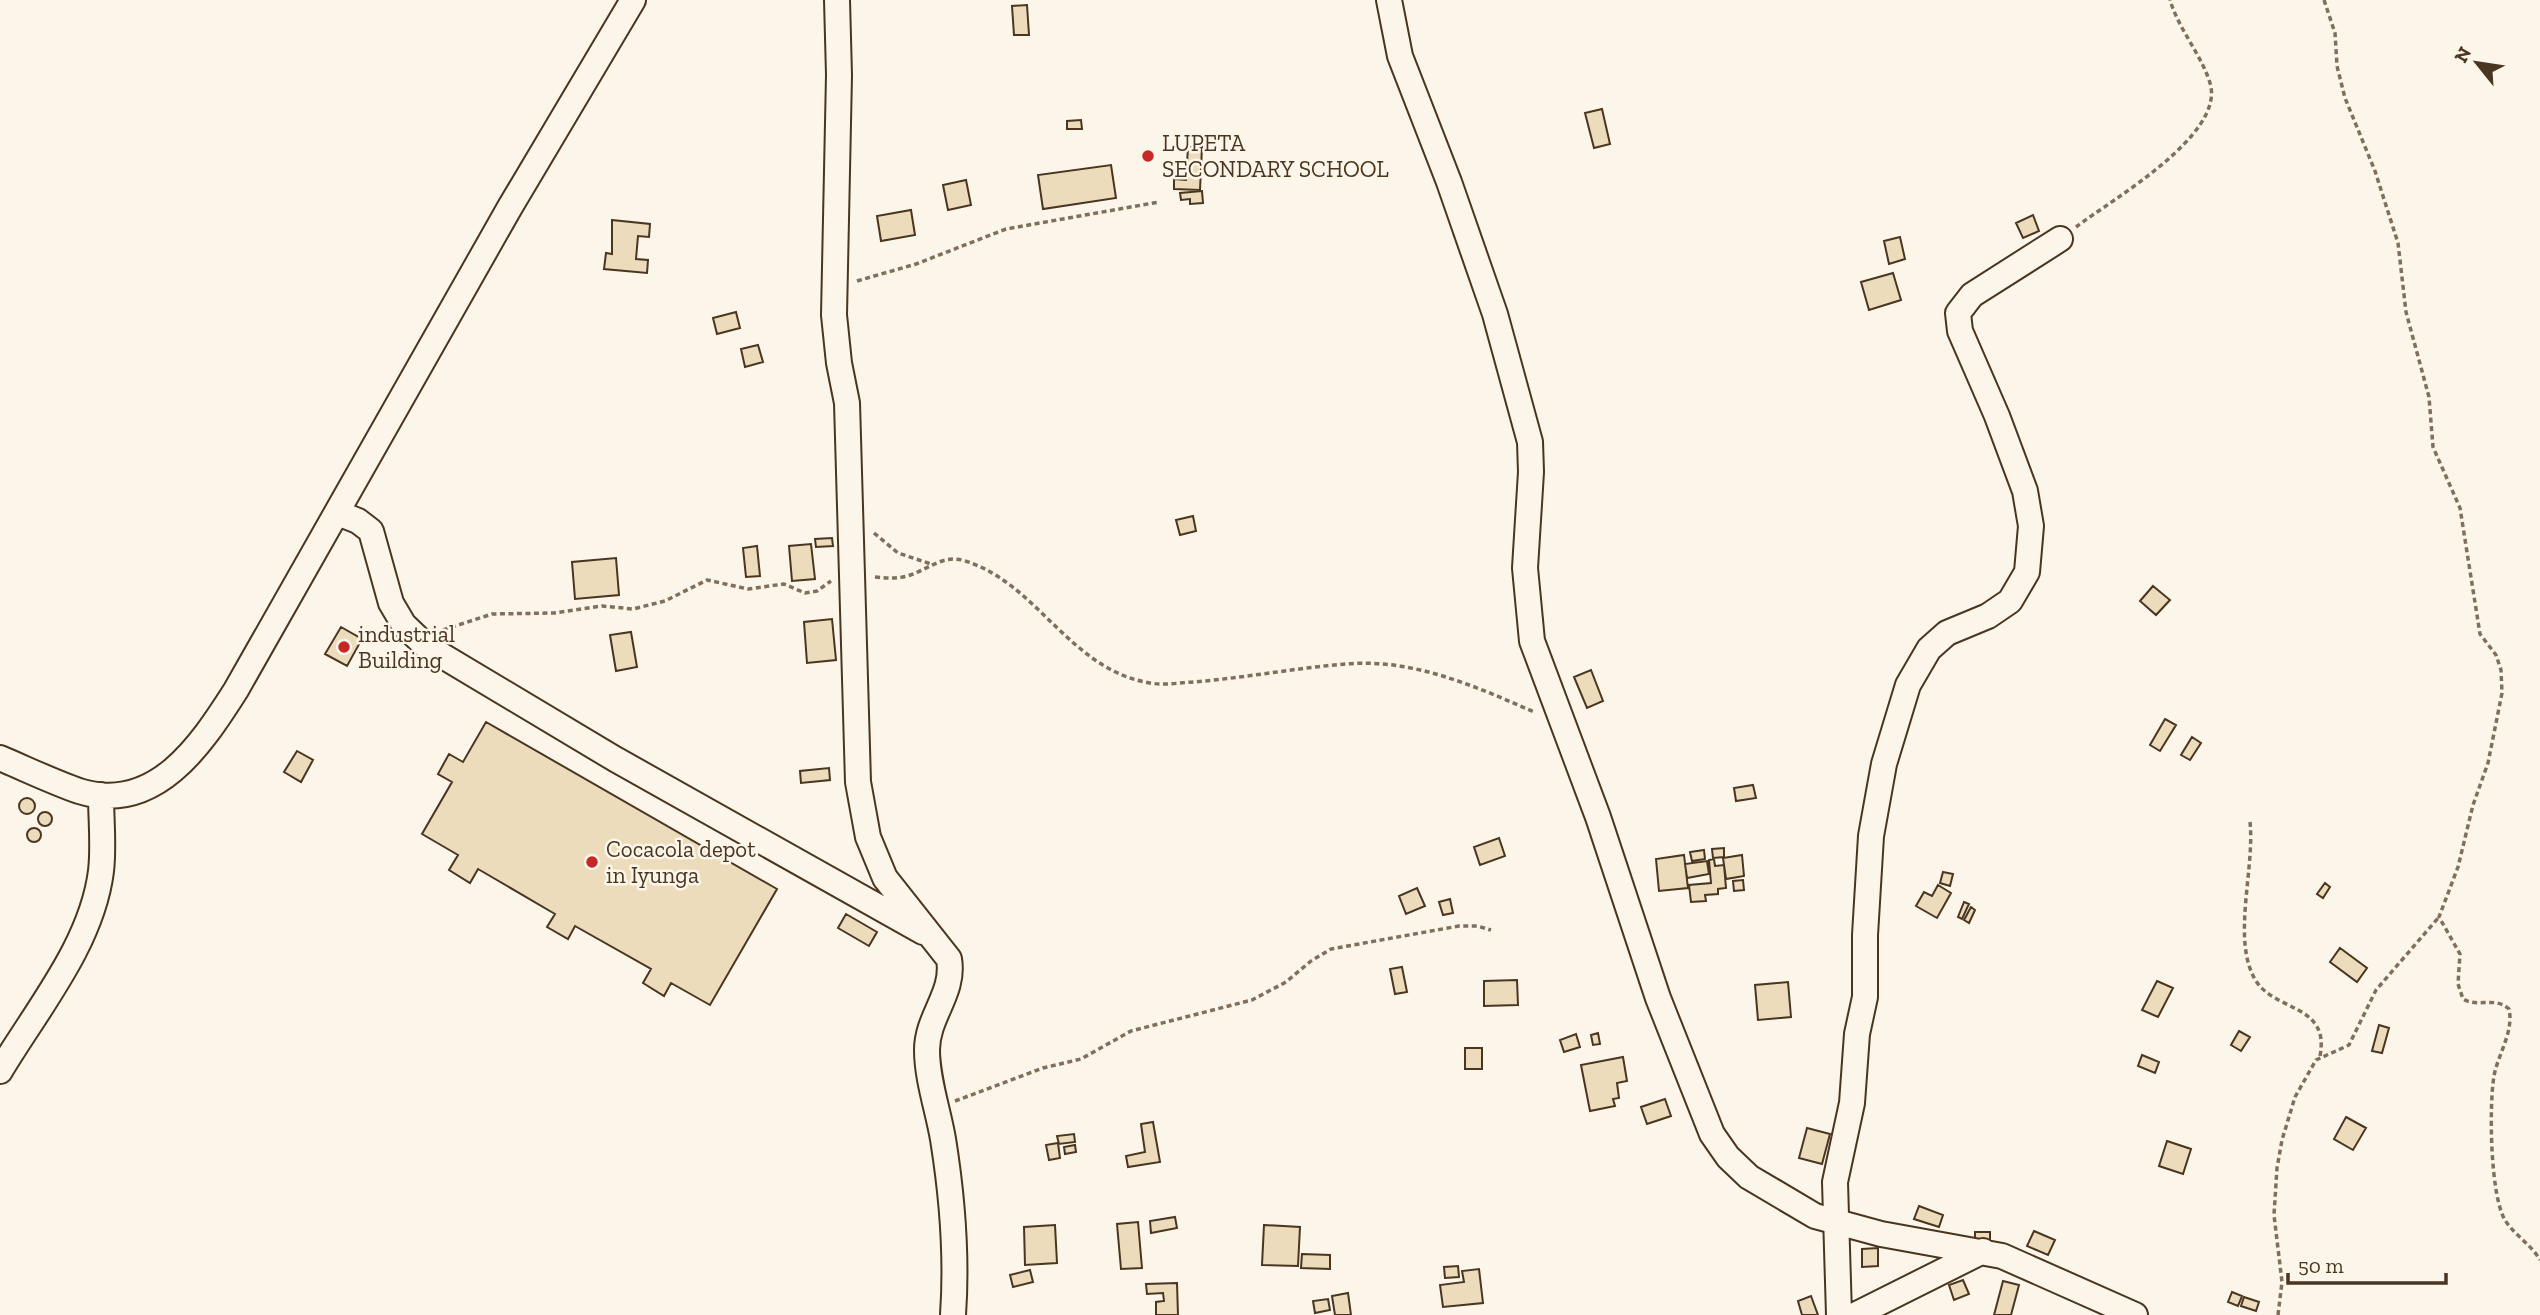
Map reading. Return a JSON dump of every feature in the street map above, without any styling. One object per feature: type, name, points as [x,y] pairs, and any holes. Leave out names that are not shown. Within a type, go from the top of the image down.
[{"type":"street","points":[[0,758],[79,791],[101,795],[132,793],[159,782],[185,761],[236,690],[510,207],[633,0]]},
{"type":"street","points":[[837,0],[839,75],[835,338],[847,403],[851,574],[862,811],[885,878],[938,942],[949,959],[952,974],[928,1040],[928,1060],[946,1160],[953,1315]]},
{"type":"street","points":[[1389,0],[1408,80],[1461,213],[1517,387],[1531,458],[1525,568],[1528,618],[1540,667],[1598,817],[1658,998],[1712,1134],[1728,1157],[1749,1178],[1807,1212],[1837,1224],[1983,1251],[2039,1270],[2135,1315]]},
{"type":"street","points":[[1839,1315],[1836,1168],[1852,1103],[1857,1034],[1865,997],[1865,935],[1874,809],[1895,723],[1908,685],[1929,649],[1947,633],[1988,616],[2010,601],[2027,572],[2031,526],[2025,491],[1997,416],[1960,331],[1958,313],[1972,295],[2060,239]]},
{"type":"street","points":[[338,513],[358,521],[371,531],[391,603],[418,639],[478,680],[538,715],[938,942]]},
{"type":"street","points":[[0,1070],[72,954],[88,920],[101,869],[101,795]]},
{"type":"street","points":[[1855,1315],[1983,1251]]},
{"type":"path","points":[[2060,239],[2160,166],[2208,115],[2211,84],[2174,15],[2170,0]]},
{"type":"path","points":[[2320,1056],[2349,1045],[2376,990],[2438,917],[2458,867],[2473,806],[2490,754],[2502,693],[2501,670],[2496,655],[2480,634],[2460,508],[2433,447],[2429,397],[2406,312],[2398,243],[2375,171],[2345,98],[2337,66],[2335,33],[2325,0]]},
{"type":"path","points":[[834,282],[877,277],[1006,229],[1159,202]]},
{"type":"path","points":[[849,506],[879,538],[898,553],[933,564]]},
{"type":"path","points":[[418,639],[492,614],[546,613],[602,606],[632,609],[665,601],[708,580],[748,589],[783,584],[805,593],[817,591],[840,575],[895,578],[955,559],[987,572],[1034,605],[1102,668],[1126,678],[1170,684],[1223,681],[1348,664],[1381,664],[1448,677],[1485,690],[1561,724]]},
{"type":"path","points":[[2250,822],[2251,862],[2244,947],[2258,984],[2318,1026],[2322,1034],[2320,1056],[2295,1097],[2281,1140],[2274,1214],[2282,1265],[2278,1315]]},
{"type":"path","points":[[2438,917],[2460,954],[2458,984],[2463,999],[2473,1003],[2494,1002],[2509,1009],[2510,1021],[2493,1088],[2496,1195],[2508,1224],[2540,1260]]},
{"type":"path","points":[[937,1107],[1044,1068],[1081,1059],[1131,1031],[1252,1000],[1286,982],[1311,961],[1331,949],[1459,926],[1477,926],[1491,930]]},
{"type":"building","points":[[1027,5],[1029,35],[1014,35],[1012,6]]},
{"type":"building","points":[[1602,109],[1610,144],[1594,148],[1585,113]]},
{"type":"building","points":[[1081,120],[1082,129],[1067,129],[1067,121]]},
{"type":"building","points":[[1188,147],[1202,147],[1200,190],[1174,189],[1174,179],[1186,180]]},
{"type":"building","points":[[1111,165],[1116,198],[1043,209],[1038,175]]},
{"type":"building","points":[[966,180],[971,205],[948,210],[943,185]]},
{"type":"building","points":[[1202,191],[1203,203],[1190,204],[1190,199],[1181,200],[1180,193]]},
{"type":"building","points":[[911,210],[915,235],[881,241],[877,216]]},
{"type":"building","points":[[2033,215],[2039,231],[2023,238],[2016,223]]},
{"type":"building","points":[[612,220],[650,224],[649,237],[638,236],[636,259],[648,260],[647,273],[604,269],[606,253],[612,254]]},
{"type":"building","points":[[1900,237],[1905,259],[1889,264],[1884,241]]},
{"type":"building","points":[[1893,273],[1901,300],[1869,310],[1861,282]]},
{"type":"building","points":[[736,312],[740,328],[717,334],[713,318]]},
{"type":"building","points":[[758,345],[763,362],[745,367],[741,349]]},
{"type":"building","points":[[1193,516],[1196,531],[1180,535],[1176,520]]},
{"type":"building","points":[[832,538],[833,546],[816,547],[815,539]]},
{"type":"building","points":[[811,544],[815,579],[792,581],[789,546]]},
{"type":"building","points":[[757,546],[760,576],[746,577],[743,548]]},
{"type":"building","points":[[616,558],[619,595],[575,599],[572,562]]},
{"type":"building","points":[[2153,586],[2170,600],[2156,615],[2140,601]]},
{"type":"building","points":[[832,619],[836,660],[807,663],[804,622]]},
{"type":"building","name":"industrial Building","points":[[341,627],[362,639],[347,666],[325,654]]},
{"type":"building","points":[[631,632],[637,667],[616,671],[610,635]]},
{"type":"building","points":[[1591,670],[1603,701],[1587,708],[1574,677]]},
{"type":"building","points":[[2165,719],[2176,725],[2160,751],[2150,745]]},
{"type":"building","name":"Cocacola depot in Iyunga","points":[[486,722],[777,889],[710,1005],[671,983],[664,996],[643,983],[651,969],[575,926],[568,939],[547,927],[555,914],[478,869],[470,883],[449,870],[458,855],[422,834],[452,782],[438,774],[449,754],[463,762]]},
{"type":"building","points":[[2192,737],[2201,743],[2190,760],[2181,755]]},
{"type":"building","points":[[297,751],[313,760],[301,782],[284,772]]},
{"type":"building","points":[[829,768],[830,780],[801,783],[800,771]]},
{"type":"building","points":[[1753,785],[1756,798],[1736,801],[1734,788]]},
{"type":"building","points":[[27,798],[35,806],[27,814],[19,806]]},
{"type":"building","points":[[42,812],[48,812],[52,819],[48,826],[42,826],[38,822],[38,816]]},
{"type":"building","points":[[31,828],[37,828],[41,835],[37,842],[31,842],[27,838],[27,832]]},
{"type":"building","points":[[1499,838],[1505,856],[1480,865],[1474,847]]},
{"type":"building","points":[[1724,848],[1724,857],[1713,858],[1712,849]]},
{"type":"building","points":[[1704,850],[1705,859],[1692,861],[1690,852]]},
{"type":"building","points":[[1684,855],[1688,888],[1659,891],[1656,859]]},
{"type":"building","points":[[1742,855],[1744,876],[1726,879],[1723,858]]},
{"type":"building","points":[[1714,859],[1715,866],[1724,865],[1726,888],[1718,889],[1718,894],[1705,895],[1706,901],[1691,902],[1689,885],[1711,883],[1709,860]]},
{"type":"building","points":[[1707,861],[1709,874],[1687,878],[1685,864]]},
{"type":"building","points":[[1943,872],[1953,874],[1950,886],[1940,883]]},
{"type":"building","points":[[1743,880],[1744,890],[1734,891],[1733,881]]},
{"type":"building","points":[[2325,883],[2330,887],[2323,898],[2317,894]]},
{"type":"building","points":[[1938,885],[1951,893],[1937,918],[1916,906],[1924,892],[1932,896]]},
{"type":"building","points":[[1417,888],[1425,906],[1406,914],[1399,896]]},
{"type":"building","points":[[1450,899],[1453,913],[1443,915],[1439,902]]},
{"type":"building","points":[[1964,902],[1969,904],[1962,919],[1958,917]]},
{"type":"building","points":[[1971,907],[1975,910],[1969,923],[1964,920]]},
{"type":"building","points":[[846,914],[877,932],[869,946],[838,928]]},
{"type":"building","points":[[2340,948],[2367,968],[2357,982],[2330,962]]},
{"type":"building","points":[[1402,967],[1407,992],[1395,994],[1390,969]]},
{"type":"building","points":[[1517,980],[1518,1005],[1484,1006],[1484,981]]},
{"type":"building","points":[[2157,981],[2173,988],[2158,1017],[2142,1010]]},
{"type":"building","points":[[1788,982],[1791,1017],[1758,1020],[1755,985]]},
{"type":"building","points":[[2379,1025],[2389,1028],[2382,1053],[2372,1051]]},
{"type":"building","points":[[2239,1031],[2250,1037],[2241,1051],[2231,1045]]},
{"type":"building","points":[[1598,1033],[1600,1044],[1593,1045],[1591,1035]]},
{"type":"building","points":[[1576,1034],[1580,1047],[1564,1052],[1560,1040]]},
{"type":"building","points":[[1465,1048],[1482,1048],[1482,1069],[1465,1069]]},
{"type":"building","points":[[2142,1055],[2159,1062],[2155,1073],[2138,1066]]},
{"type":"building","points":[[1623,1057],[1627,1081],[1617,1083],[1619,1098],[1613,1099],[1615,1106],[1590,1111],[1581,1065]]},
{"type":"building","points":[[1665,1099],[1671,1116],[1647,1124],[1641,1107]]},
{"type":"building","points":[[2346,1117],[2366,1128],[2353,1150],[2334,1139]]},
{"type":"building","points":[[1153,1122],[1160,1162],[1128,1167],[1126,1156],[1145,1152],[1141,1124]]},
{"type":"building","points":[[1807,1128],[1830,1134],[1822,1164],[1799,1158]]},
{"type":"building","points":[[1074,1134],[1075,1142],[1059,1144],[1057,1136]]},
{"type":"building","points":[[2167,1141],[2191,1149],[2183,1174],[2159,1166]]},
{"type":"building","points":[[1058,1143],[1060,1158],[1049,1160],[1046,1145]]},
{"type":"building","points":[[1075,1145],[1076,1152],[1065,1154],[1064,1147]]},
{"type":"building","points":[[1919,1206],[1943,1215],[1939,1227],[1914,1219]]},
{"type":"building","points":[[1175,1217],[1177,1228],[1151,1233],[1150,1221]]},
{"type":"building","points":[[1138,1222],[1142,1268],[1121,1269],[1117,1224]]},
{"type":"building","points":[[1055,1225],[1057,1263],[1025,1265],[1024,1227]]},
{"type":"building","points":[[1264,1225],[1300,1227],[1298,1266],[1262,1265]]},
{"type":"building","points":[[2034,1231],[2055,1240],[2048,1255],[2027,1246]]},
{"type":"building","points":[[1975,1232],[1990,1232],[1990,1243],[1975,1243]]},
{"type":"building","points":[[1878,1248],[1878,1266],[1862,1267],[1862,1249]]},
{"type":"building","points":[[1302,1254],[1330,1255],[1330,1269],[1301,1268]]},
{"type":"building","points":[[1458,1266],[1459,1277],[1445,1278],[1444,1267]]},
{"type":"building","points":[[1479,1269],[1483,1303],[1443,1307],[1440,1285],[1464,1282],[1462,1271]]},
{"type":"building","points":[[1030,1270],[1033,1282],[1013,1287],[1010,1275]]},
{"type":"building","points":[[1963,1280],[1969,1294],[1954,1300],[1949,1285]]},
{"type":"building","points":[[2003,1281],[2019,1285],[2011,1315],[1994,1315]]},
{"type":"building","points":[[1177,1283],[1178,1315],[1156,1315],[1156,1302],[1164,1301],[1163,1293],[1147,1294],[1146,1284]]},
{"type":"building","points":[[2232,1292],[2242,1296],[2238,1306],[2228,1302]]},
{"type":"building","points":[[1348,1293],[1351,1315],[1335,1315],[1332,1296]]},
{"type":"building","points":[[1811,1296],[1818,1315],[1802,1315],[1798,1301]]},
{"type":"building","points":[[2244,1297],[2259,1302],[2256,1311],[2241,1306]]},
{"type":"building","points":[[1328,1299],[1330,1310],[1315,1313],[1313,1301]]},
{"type":"place","name":"LUPETA SECONDARY SCHOOL","points":[[1148,156]]},
{"type":"place","name":"industrial Building","points":[[344,647]]},
{"type":"place","name":"Cocacola depot in Iyunga","points":[[592,862]]}]
